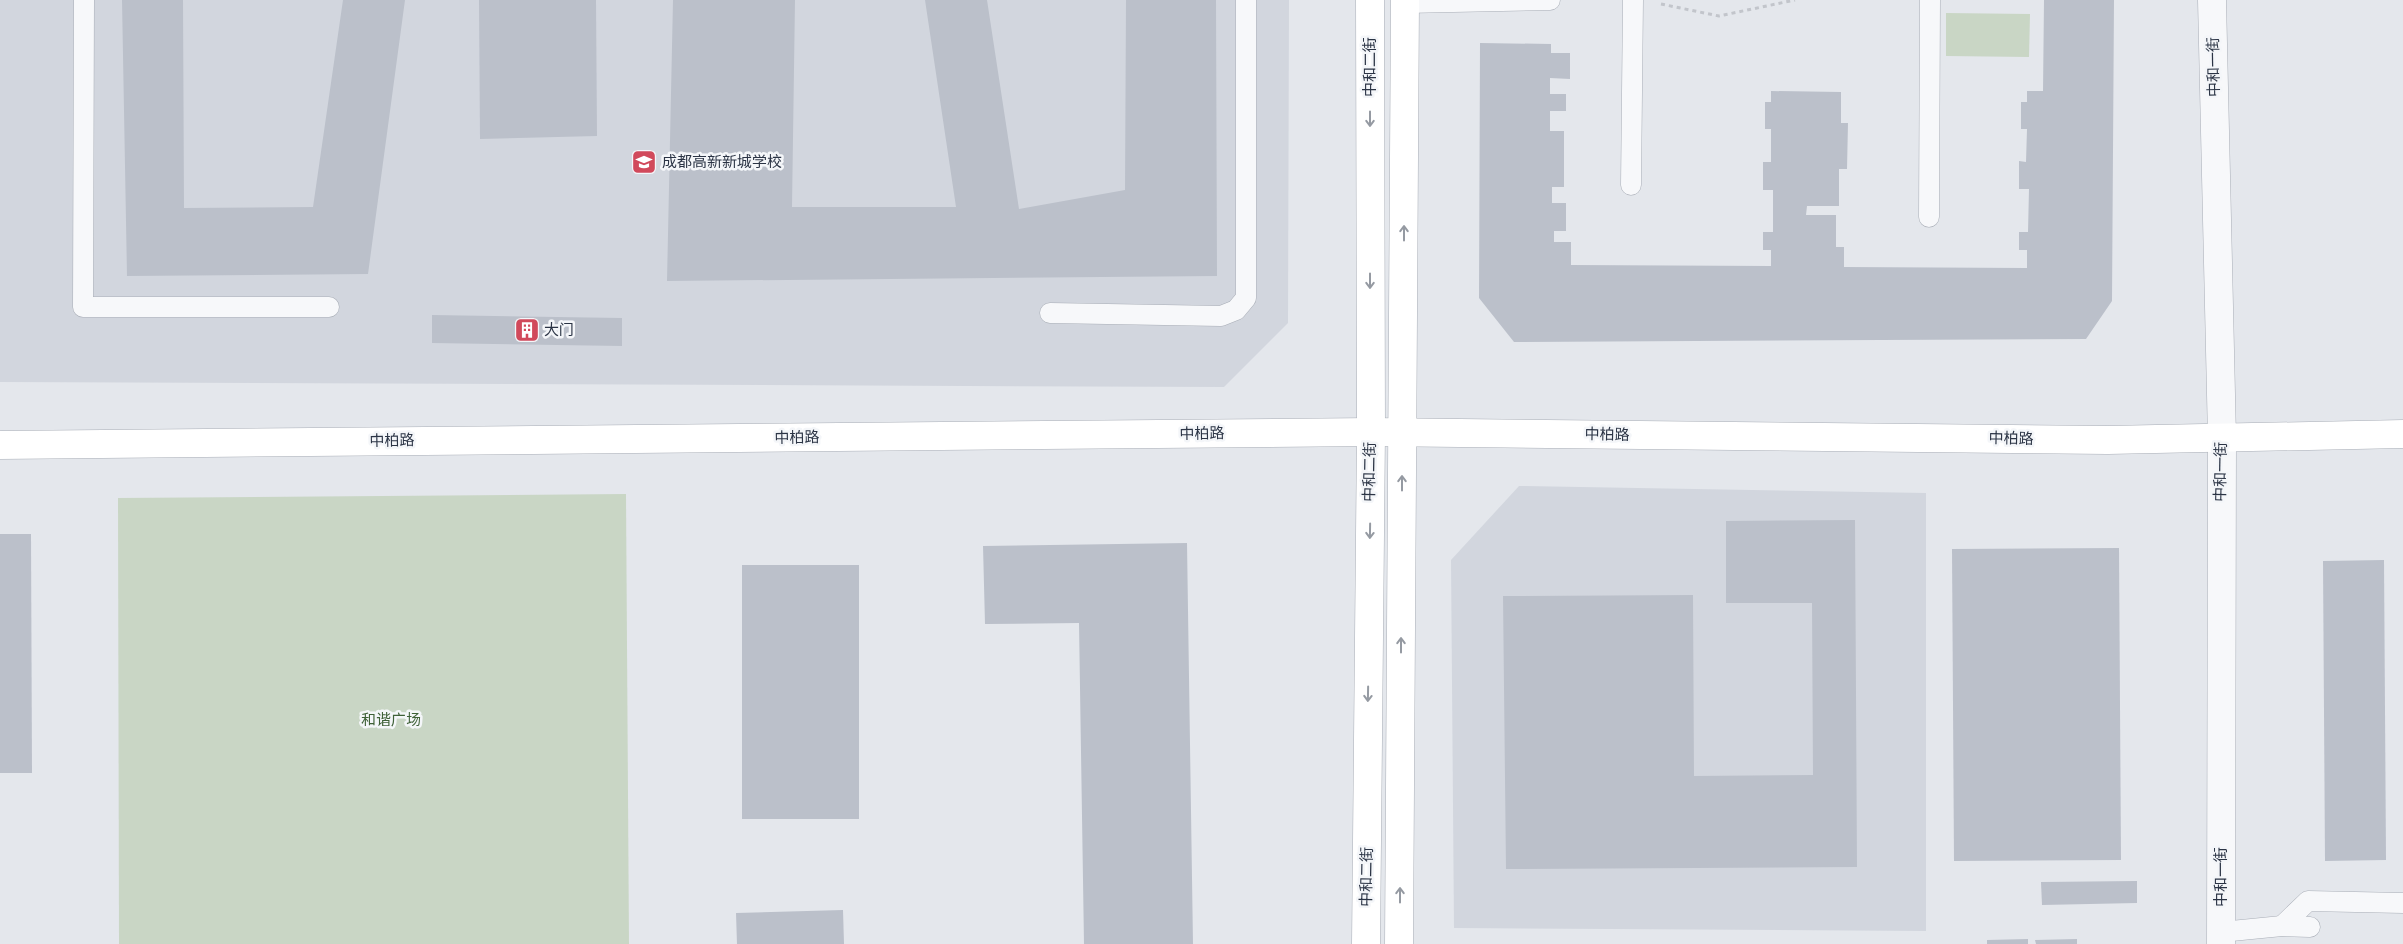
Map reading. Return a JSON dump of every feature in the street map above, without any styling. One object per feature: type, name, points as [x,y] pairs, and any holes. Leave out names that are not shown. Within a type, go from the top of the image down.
[{"type":"street","name":"中和二街","points":[[1366,944],[1371,432],[1370,0]]},
{"type":"street","name":"中和一街","points":[[2212,0],[2222,438],[2221,938]]},
{"type":"street","points":[[1399,944],[1405,1]]},
{"type":"street","name":"中柏路","points":[[0,445],[1371,432],[2108,440],[2403,434]]},
{"type":"lane","points":[[84,0],[83,308],[329,308]]},
{"type":"lane","points":[[1050,313],[1221,316],[1236,310],[1246,298],[1246,0]]},
{"type":"lane","points":[[1405,1],[1550,0]]},
{"type":"lane","points":[[1929,218],[1930,0]]},
{"type":"lane","points":[[1631,185],[1642,1]]},
{"type":"lane","points":[[2282,926],[2308,902],[2403,903]]},
{"type":"lane","points":[[2221,938],[2282,926],[2310,927]]},
{"type":"path","points":[[1642,1],[1720,16],[1795,0]]},
{"type":"shaded area","name":"成都高新新城学校","points":[[0,0],[1289,0],[1288,323],[1224,387],[0,382]]},
{"type":"shaded area","points":[[1519,486],[1926,493],[1926,931],[1454,928],[1451,560]]},
{"type":"green space","points":[[1946,13],[2030,14],[2029,57],[1946,56]]},
{"type":"green space","name":"和谐广场","points":[[626,494],[629,944],[119,944],[118,498]]},
{"type":"building","points":[[122,0],[183,0],[184,208],[313,207],[343,0],[405,0],[368,274],[127,276]]},
{"type":"building","points":[[479,0],[596,0],[597,136],[480,139]]},
{"type":"building","points":[[673,0],[795,0],[792,207],[956,207],[925,0],[987,0],[1019,209],[1125,190],[1126,0],[1216,0],[1217,276],[667,281]]},
{"type":"building","points":[[2044,0],[2114,0],[2112,301],[2086,339],[1514,342],[1479,298],[1480,43],[1551,44],[1551,53],[1570,53],[1570,79],[1550,78],[1550,94],[1566,94],[1566,111],[1550,111],[1550,131],[1564,131],[1564,187],[1552,187],[1552,203],[1566,203],[1566,231],[1554,231],[1554,242],[1571,242],[1571,265],[1771,266],[1771,250],[1763,250],[1763,232],[1773,232],[1773,190],[1763,190],[1763,162],[1771,162],[1771,129],[1765,129],[1765,102],[1771,102],[1771,91],[1841,92],[1841,123],[1848,123],[1847,169],[1839,169],[1839,206],[1807,206],[1806,215],[1836,215],[1836,247],[1844,247],[1844,267],[2027,268],[2027,250],[2019,250],[2019,232],[2028,232],[2029,189],[2019,189],[2019,161],[2026,162],[2027,129],[2021,129],[2021,102],[2027,102],[2027,91],[2043,91]]},
{"type":"building","name":"大门","points":[[432,315],[622,318],[622,346],[432,343]]},
{"type":"building","points":[[1855,520],[1857,867],[1506,869],[1503,596],[1693,595],[1694,776],[1813,775],[1812,603],[1726,603],[1726,521]]},
{"type":"building","points":[[0,534],[31,534],[32,773],[0,773]]},
{"type":"building","points":[[1187,543],[1193,944],[1084,944],[1079,623],[985,624],[983,546]]},
{"type":"building","points":[[2119,548],[2121,860],[1954,861],[1952,549]]},
{"type":"building","points":[[2384,560],[2386,860],[2325,861],[2323,561]]},
{"type":"building","points":[[742,565],[859,565],[859,819],[742,819]]},
{"type":"building","points":[[2137,881],[2137,903],[2042,905],[2041,882]]},
{"type":"building","points":[[843,910],[844,944],[737,944],[736,913]]},
{"type":"building","points":[[2028,939],[2028,944],[1987,944],[1987,940]]},
{"type":"building","points":[[2077,939],[2077,944],[2036,944],[2035,940]]},
{"type":"place","name":"成都高新新城学校","points":[[644,162]]},
{"type":"place","name":"大门","points":[[527,330]]}]
